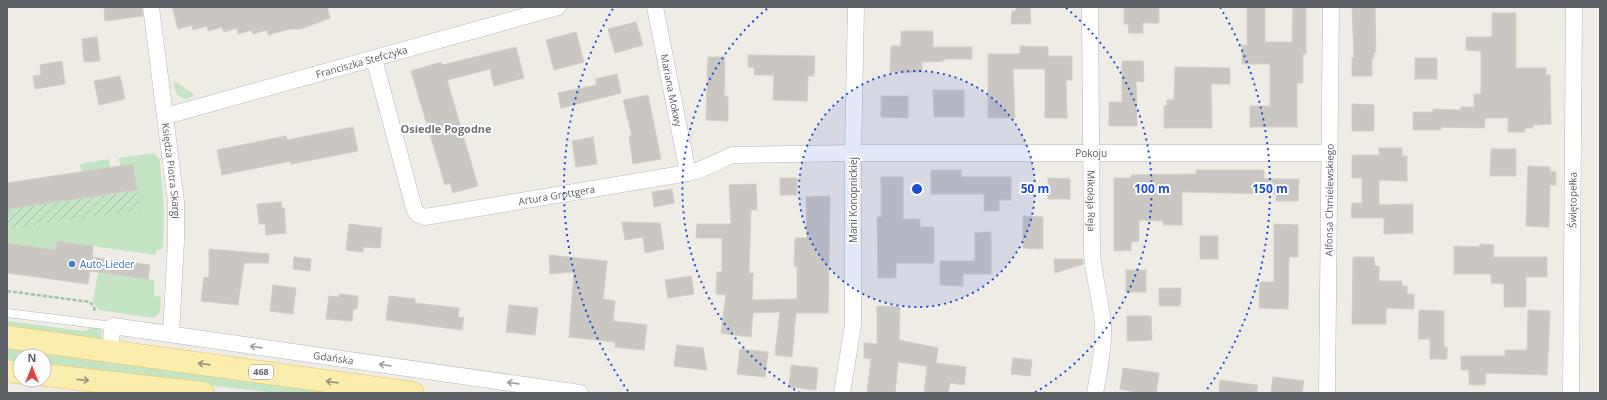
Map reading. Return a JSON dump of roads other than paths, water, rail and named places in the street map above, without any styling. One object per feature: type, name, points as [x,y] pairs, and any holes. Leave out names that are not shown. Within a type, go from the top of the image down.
[{"type":"main road","name":"468","points":[[7,337],[413,393]]},
{"type":"main road","points":[[52,376],[199,393]]},
{"type":"street","name":"Księdza Piotra Skargi","points":[[151,7],[176,202],[176,241],[170,334]]},
{"type":"street","name":"Franciszka Stefczyka","points":[[166,116],[558,7]]},
{"type":"street","name":"Mariana Mokwy","points":[[655,7],[688,173]]},
{"type":"street","name":"Marii Konopnickiej","points":[[842,393],[853,324],[853,153],[856,7]]},
{"type":"street","name":"Mikołaja Reja","points":[[1090,7],[1092,254],[1094,281],[1103,326],[1101,360],[1095,393]]},
{"type":"street","name":"Alfonsa Chmielewskiego","points":[[1327,393],[1330,7]]},
{"type":"street","name":"Świętopełka","points":[[1571,393],[1574,7]]},
{"type":"street","name":"Artura Grottgera","points":[[374,59],[414,208],[417,214],[425,217],[700,171],[716,162],[733,156],[853,153]]},
{"type":"street","name":"Pokoju","points":[[853,153],[1330,153]]},
{"type":"street","name":"Gdańska","points":[[113,326],[580,393]]},
{"type":"street","points":[[109,351],[113,326]]},
{"type":"lane","points":[[7,313],[113,326]]},
{"type":"place","name":"Auto-Lieder","points":[[72,264]]},
{"type":"district","name":"Osiedle Pogodne","points":[[446,129]]}]
